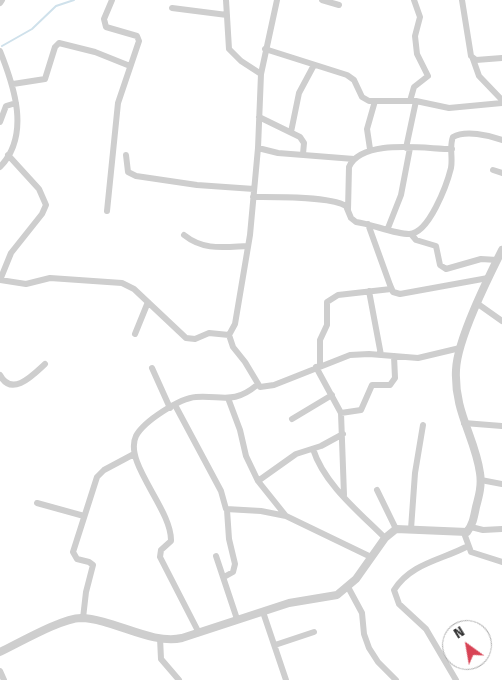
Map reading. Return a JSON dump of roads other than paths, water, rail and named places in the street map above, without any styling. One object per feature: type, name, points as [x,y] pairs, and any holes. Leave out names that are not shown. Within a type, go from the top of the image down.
[{"type":"street","points":[[107,211],[118,103],[126,64],[138,38],[106,27],[104,19],[112,0]]},
{"type":"street","points":[[225,0],[229,49],[241,62],[261,74]]},
{"type":"street","points":[[229,335],[234,328],[248,246],[258,148],[261,74],[277,0]]},
{"type":"street","points":[[322,0],[339,5]]},
{"type":"street","points":[[388,228],[401,195],[414,87],[428,76],[417,54],[415,36],[420,17],[414,0]]},
{"type":"street","points":[[462,0],[470,52],[479,76],[502,101]]},
{"type":"street","points":[[172,8],[226,15]]},
{"type":"street","points":[[13,84],[46,78],[55,47],[59,43],[126,64]]},
{"type":"street","points":[[265,49],[351,76],[362,97],[374,101],[413,101],[449,108],[502,101]]},
{"type":"street","points":[[0,51],[13,84],[17,127],[8,155],[0,167]]},
{"type":"street","points":[[473,59],[502,58]]},
{"type":"street","points":[[291,132],[299,93],[314,65]]},
{"type":"street","points":[[370,149],[366,130],[374,101]]},
{"type":"street","points":[[0,122],[6,106],[16,102]]},
{"type":"street","points":[[259,117],[291,132],[303,140],[304,154]]},
{"type":"street","points":[[410,234],[421,230],[435,208],[452,164],[453,137],[461,134],[494,136],[502,140]]},
{"type":"street","points":[[258,148],[278,153],[354,159]]},
{"type":"street","points":[[348,210],[349,167],[354,159],[370,149],[452,149]]},
{"type":"street","points":[[8,155],[40,189],[46,205],[42,214],[4,258],[0,280],[26,284],[44,279],[86,279],[122,283],[134,289],[186,338],[195,339],[209,333],[229,335]]},
{"type":"street","points":[[126,155],[128,172],[136,176],[197,185],[254,189]]},
{"type":"street","points":[[493,170],[502,173]]},
{"type":"street","points":[[253,197],[290,198],[342,204],[354,220],[410,234],[416,240],[436,246],[440,265],[446,269],[481,259],[497,260]]},
{"type":"street","points":[[368,224],[391,288],[400,294],[488,278]]},
{"type":"street","points":[[184,235],[196,244],[208,247],[248,246]]},
{"type":"street","points":[[502,250],[488,278],[460,348],[456,368],[456,388],[481,480],[467,530],[468,546],[476,555],[502,562]]},
{"type":"street","points":[[344,495],[341,413],[318,366],[320,340],[327,325],[327,302],[338,295],[391,288]]},
{"type":"street","points":[[369,291],[381,354]]},
{"type":"street","points":[[135,334],[148,302]]},
{"type":"street","points":[[478,304],[502,321]]},
{"type":"street","points":[[229,335],[233,347],[246,362],[257,385]]},
{"type":"street","points":[[257,385],[266,387],[350,355],[381,354],[427,358],[460,348]]},
{"type":"street","points":[[341,413],[361,410],[372,384],[390,385],[395,378],[394,356]]},
{"type":"street","points":[[0,375],[4,381],[17,385],[25,382],[45,364]]},
{"type":"street","points":[[152,368],[221,492],[227,510],[229,539],[235,564],[233,572],[224,577]]},
{"type":"street","points":[[199,632],[160,557],[161,550],[171,541],[171,534],[166,517],[134,454],[133,445],[137,434],[152,420],[172,406],[196,397],[228,398],[248,392],[257,385]]},
{"type":"street","points":[[292,419],[332,395]]},
{"type":"street","points":[[228,398],[240,430],[245,453],[258,481],[286,516]]},
{"type":"street","points":[[464,423],[502,426]]},
{"type":"street","points":[[411,529],[415,473],[423,425]]},
{"type":"street","points":[[258,481],[296,454],[313,449],[343,434]]},
{"type":"street","points":[[313,449],[321,468],[385,538]]},
{"type":"street","points":[[83,618],[86,592],[93,565],[77,559],[73,552],[84,516],[94,484],[100,473],[134,454]]},
{"type":"street","points":[[481,480],[502,484]]},
{"type":"street","points":[[377,490],[396,530]]},
{"type":"street","points":[[37,503],[84,516]]},
{"type":"street","points":[[227,510],[261,511],[286,516],[371,557]]},
{"type":"street","points":[[0,652],[64,623],[83,618],[160,638],[175,640],[289,604],[331,596],[348,587],[385,538],[396,530],[502,529]]},
{"type":"street","points":[[456,680],[426,630],[399,604],[394,590],[398,584],[420,565],[448,556],[468,546]]},
{"type":"street","points":[[216,556],[237,619]]},
{"type":"street","points":[[348,587],[362,613],[364,634],[369,648],[378,662],[396,680]]},
{"type":"street","points":[[263,612],[286,680]]},
{"type":"street","points":[[275,645],[314,632]]},
{"type":"street","points":[[160,638],[161,659],[179,680]]},
{"type":"street","points":[[0,671],[4,680]]},
{"type":"waterway","points":[[2,46],[32,29],[56,6],[74,0]]}]
